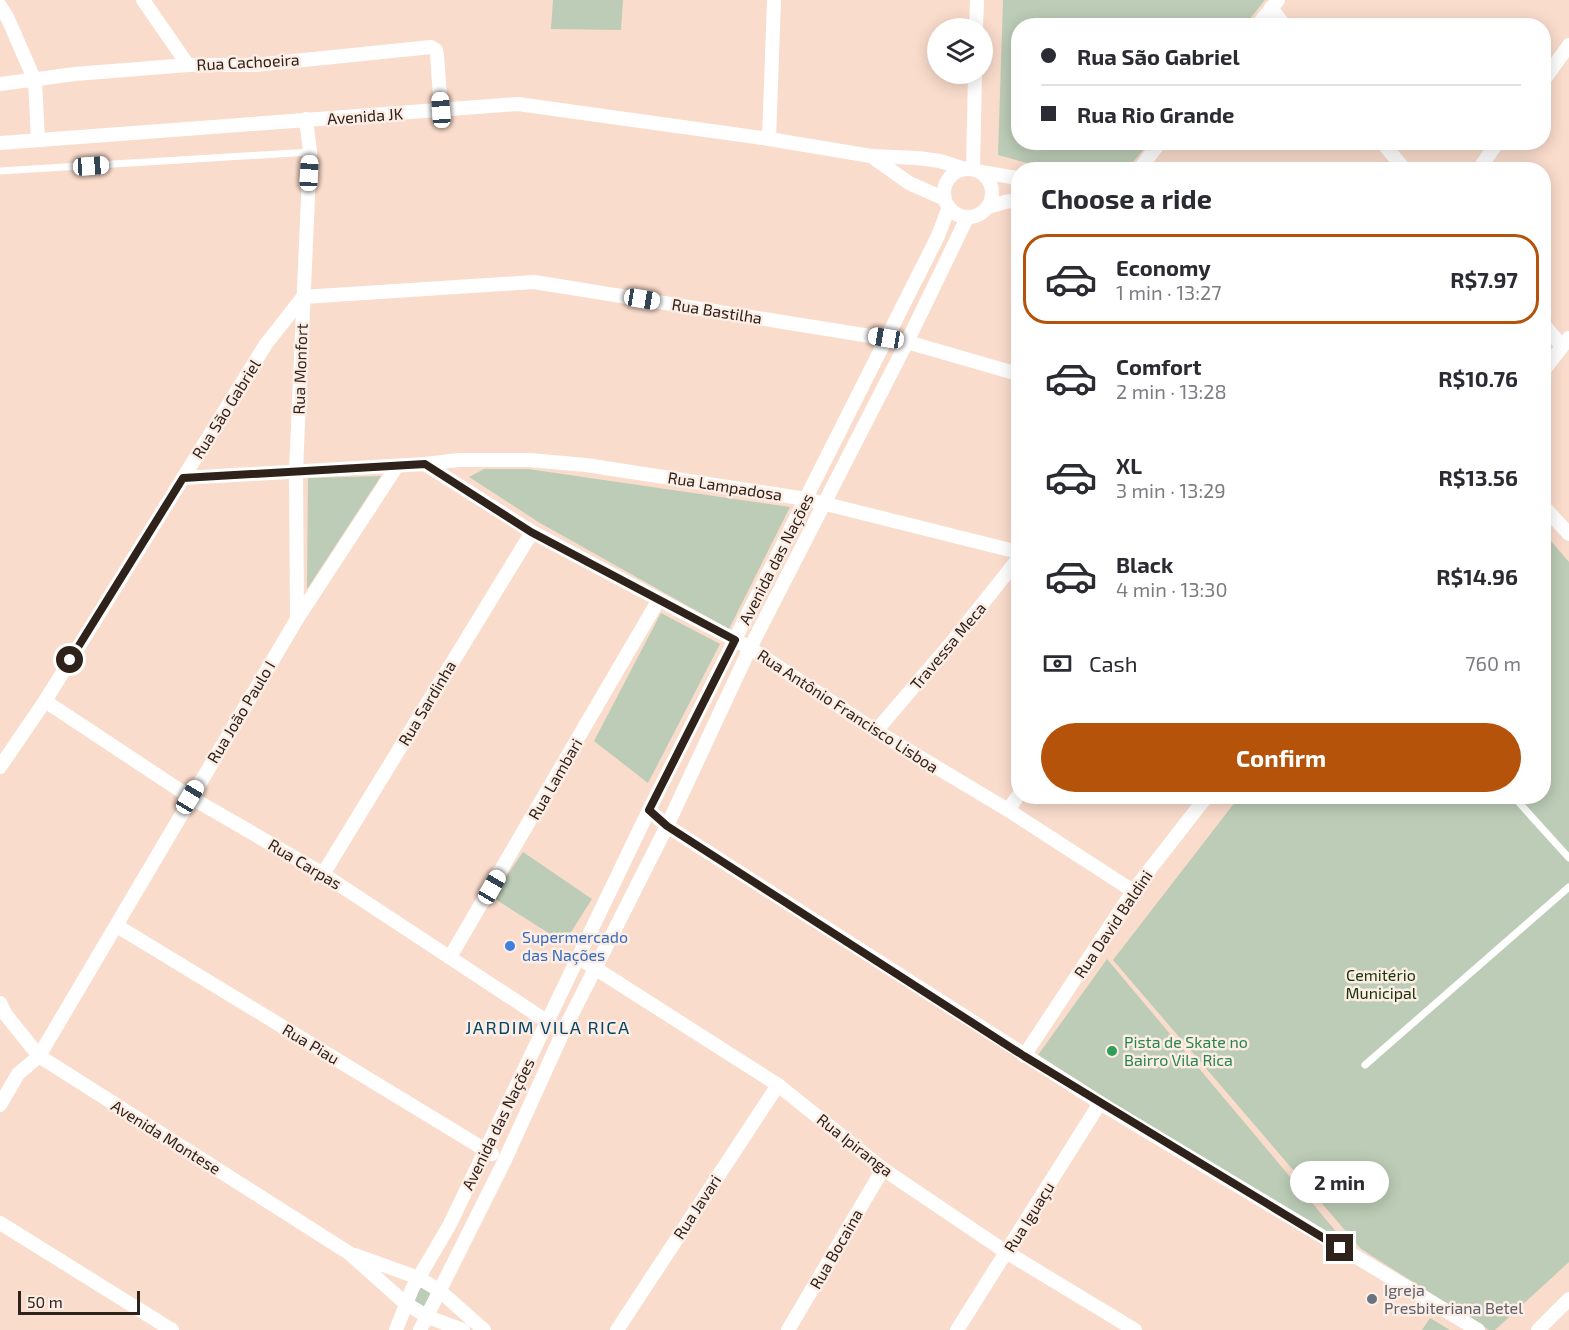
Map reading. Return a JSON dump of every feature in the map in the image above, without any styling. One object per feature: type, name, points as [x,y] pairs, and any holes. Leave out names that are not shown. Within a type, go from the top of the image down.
[{"type":"street","points":[[143,0],[188,65]]},
{"type":"street","points":[[769,139],[774,0]]},
{"type":"street","points":[[976,18],[977,0]]},
{"type":"street","points":[[1264,18],[1275,4],[1281,18]]},
{"type":"street","points":[[0,6],[35,81],[38,140]]},
{"type":"street","points":[[1551,70],[1569,45]]},
{"type":"street","name":"Rua Cachoeira","points":[[0,84],[75,74],[188,65],[255,65],[431,47],[436,50],[437,56],[441,110]]},
{"type":"street","points":[[973,170],[975,84]]},
{"type":"street","name":"Avenida JK","points":[[0,143],[518,104],[769,139],[871,156],[939,161],[1011,177]]},
{"type":"street","name":"Rua Monfort","points":[[297,619],[296,470],[310,152],[306,120]]},
{"type":"street","points":[[1389,150],[1398,162]]},
{"type":"street","name":"Avenida JK","points":[[871,156],[909,183],[947,203]]},
{"type":"street","points":[[988,207],[992,192],[987,178],[973,170],[957,171],[946,183],[947,203],[954,213],[967,218],[975,217],[988,207],[1011,201]]},
{"type":"street","name":"Avenida das Nações","points":[[396,1330],[405,1303],[449,1226],[649,810],[938,236],[947,203]]},
{"type":"street","name":"Avenida das Nações","points":[[420,1330],[504,1162],[594,968],[667,826],[750,648],[907,342],[967,218]]},
{"type":"street","name":"Rua Bastilha","points":[[303,297],[534,282],[886,338],[1011,372]]},
{"type":"street","name":"Rua São Gabriel","points":[[0,767],[45,701],[266,345],[303,297]]},
{"type":"street","points":[[1551,330],[1566,342],[1551,361]]},
{"type":"street","name":"Rua Lampadosa","points":[[425,464],[459,460],[518,460],[574,464],[806,499],[1011,550]]},
{"type":"street","points":[[183,478],[425,464]]},
{"type":"street","name":"Rua Antônio Francisco Lisboa","points":[[425,464],[531,532],[750,648],[876,731],[1008,810],[1133,891]]},
{"type":"street","name":"Rua João Paulo I","points":[[18,1074],[39,1056],[297,619],[397,466]]},
{"type":"street","points":[[1551,515],[1569,534]]},
{"type":"street","name":"Rua Sardinha","points":[[323,874],[531,532]]},
{"type":"street","name":"Travessa Meca","points":[[876,731],[952,642],[1011,568]]},
{"type":"street","name":"Rua Lambari","points":[[450,957],[658,601]]},
{"type":"street","name":"Rua Carpas","points":[[45,701],[190,797],[323,874],[563,1032]]},
{"type":"street","points":[[1008,810],[1012,804]]},
{"type":"street","name":"Rua David Baldini","points":[[1024,1056],[1133,891],[1202,804]]},
{"type":"street","points":[[649,810],[667,826],[1024,1056],[1478,1330]]},
{"type":"street","name":"Rua Piau","points":[[117,926],[504,1162]]},
{"type":"street","name":"Rua Ipiranga","points":[[578,956],[778,1085],[883,1168],[1006,1252],[1135,1330]]},
{"type":"street","name":"Avenida Montese","points":[[0,1003],[6,1015],[39,1056],[349,1253],[405,1303],[428,1317],[463,1330]]},
{"type":"street","points":[[0,1082],[18,1074]]},
{"type":"street","points":[[0,1105],[18,1074]]},
{"type":"street","name":"Rua Javari","points":[[617,1330],[778,1085]]},
{"type":"street","name":"Rua Iguaçu","points":[[957,1330],[1100,1103]]},
{"type":"street","name":"Rua Bocaina","points":[[788,1330],[883,1168]]},
{"type":"street","points":[[0,1223],[172,1330]]},
{"type":"street","name":"Avenida Montese","points":[[349,1253],[419,1278],[440,1292],[484,1330]]},
{"type":"street","points":[[1538,1330],[1569,1299]]},
{"type":"lane","points":[[0,171],[310,152]]},
{"type":"lane","points":[[1520,804],[1569,858]]},
{"type":"lane","points":[[1365,1065],[1569,887]]},
{"type":"green space","points":[[553,0],[623,0],[621,30],[551,29]]},
{"type":"green space","points":[[1003,0],[1265,0],[1251,18],[1011,18],[1011,150],[1143,150],[1133,162],[1023,162],[998,155]]},
{"type":"green space","points":[[484,469],[528,469],[790,507],[729,629],[540,523],[469,477]]},
{"type":"green space","points":[[381,476],[307,589],[308,478]]},
{"type":"green space","name":"Cemitério Municipal","points":[[1551,541],[1569,562],[1569,1262],[1495,1330],[1489,1330],[1361,1249],[1113,960],[1234,804],[1551,804]]},
{"type":"green space","points":[[661,613],[720,644],[648,783],[594,741]]},
{"type":"green space","points":[[523,852],[592,899],[564,943],[492,897]]},
{"type":"green space","points":[[1107,959],[1360,1260],[1038,1055]]},
{"type":"green space","points":[[418,1286],[432,1289],[428,1308],[414,1304]]},
{"type":"green space","points":[[1430,1318],[1450,1330],[1422,1330]]},
{"type":"place","name":"Supermercado das Nações","points":[[510,946]]},
{"type":"place","name":"Pista de Skate no Bairro Vila Rica","points":[[1112,1051]]},
{"type":"place","name":"Igreja Presbiteriana Betel","points":[[1372,1299]]},
{"type":"district","name":"JARDIM VILA RICA","points":[[548,1028]]},
{"type":"route","points":[[70,660],[183,478],[425,464],[531,532],[735,640],[649,810],[667,826],[1024,1056],[1340,1248]]}]
